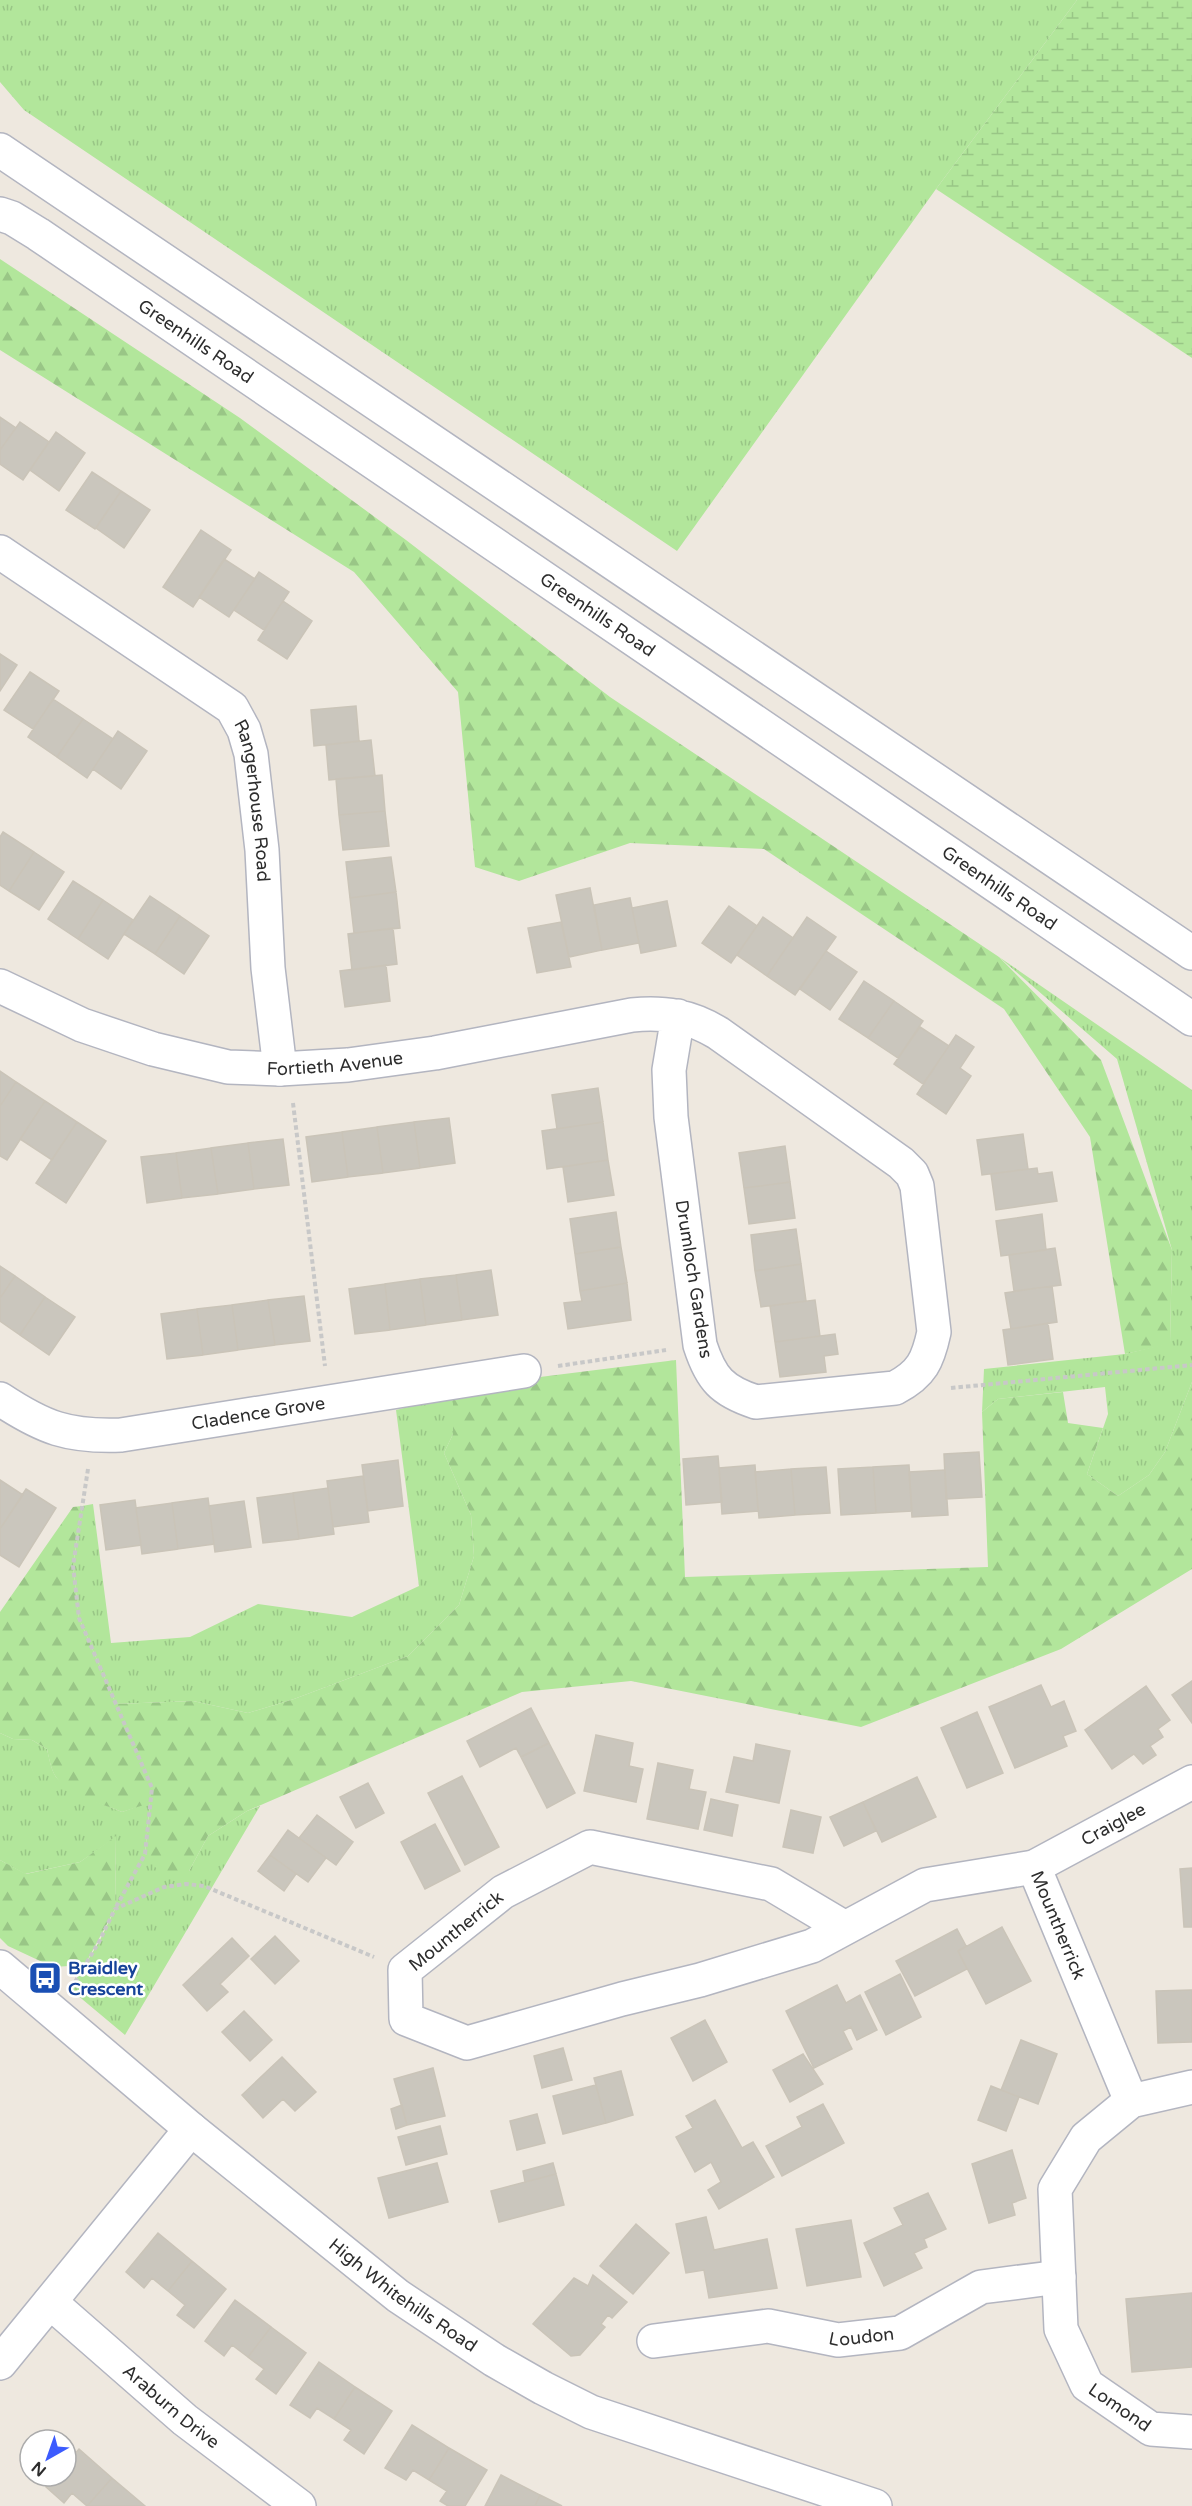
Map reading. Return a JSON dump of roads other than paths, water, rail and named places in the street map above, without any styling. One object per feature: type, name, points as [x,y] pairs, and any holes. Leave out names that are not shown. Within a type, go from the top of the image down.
[{"type":"street","points":[[0,150],[1192,953]]},
{"type":"street","name":"Greenhills Road","points":[[0,214],[12,218],[38,234],[1192,1019]]},
{"type":"street","name":"Rangerhouse Road","points":[[0,552],[232,708],[244,730],[251,754],[259,828],[268,968],[284,1069]]},
{"type":"street","name":"Fortieth Avenue","points":[[0,986],[82,1025],[153,1049],[228,1066],[284,1069],[348,1065],[435,1053],[632,1015],[657,1013],[678,1016]]},
{"type":"street","name":"Drumloch Gardens","points":[[678,1016],[699,1021],[718,1033],[901,1163],[912,1174],[917,1186],[934,1332],[929,1354],[918,1373],[896,1388],[756,1402],[737,1396],[722,1385],[708,1369],[700,1345],[671,1117],[669,1070],[678,1016]]},
{"type":"street","name":"Cladence Grove","points":[[0,1400],[25,1416],[47,1426],[72,1434],[93,1436],[121,1434],[330,1403],[524,1371]]},
{"type":"street","name":"Craiglee","points":[[1034,1867],[1192,1782]]},
{"type":"street","name":"Mountherrick","points":[[845,1928],[771,1884],[590,1847],[503,1892],[405,1970],[406,2019],[467,2043],[622,1999],[700,1980],[812,1946],[925,1886],[1034,1867],[1131,2101]]},
{"type":"street","name":"High Whitehills Road","points":[[0,1967],[191,2129],[398,2296],[445,2329],[543,2388],[591,2412],[875,2506]]},
{"type":"street","points":[[1131,2101],[1192,2087]]},
{"type":"street","name":"Lomond","points":[[1131,2101],[1086,2138],[1055,2189],[1061,2329],[1087,2385],[1151,2429],[1192,2432]]},
{"type":"street","points":[[0,2363],[191,2129]]},
{"type":"street","name":"Loudon","points":[[654,2341],[768,2326],[838,2340],[900,2333],[981,2287],[1059,2277]]},
{"type":"street","name":"Araburn Drive","points":[[50,2302],[185,2420],[299,2506]]},
{"type":"place","name":"Braidley Crescent","points":[[45,1978]]}]
